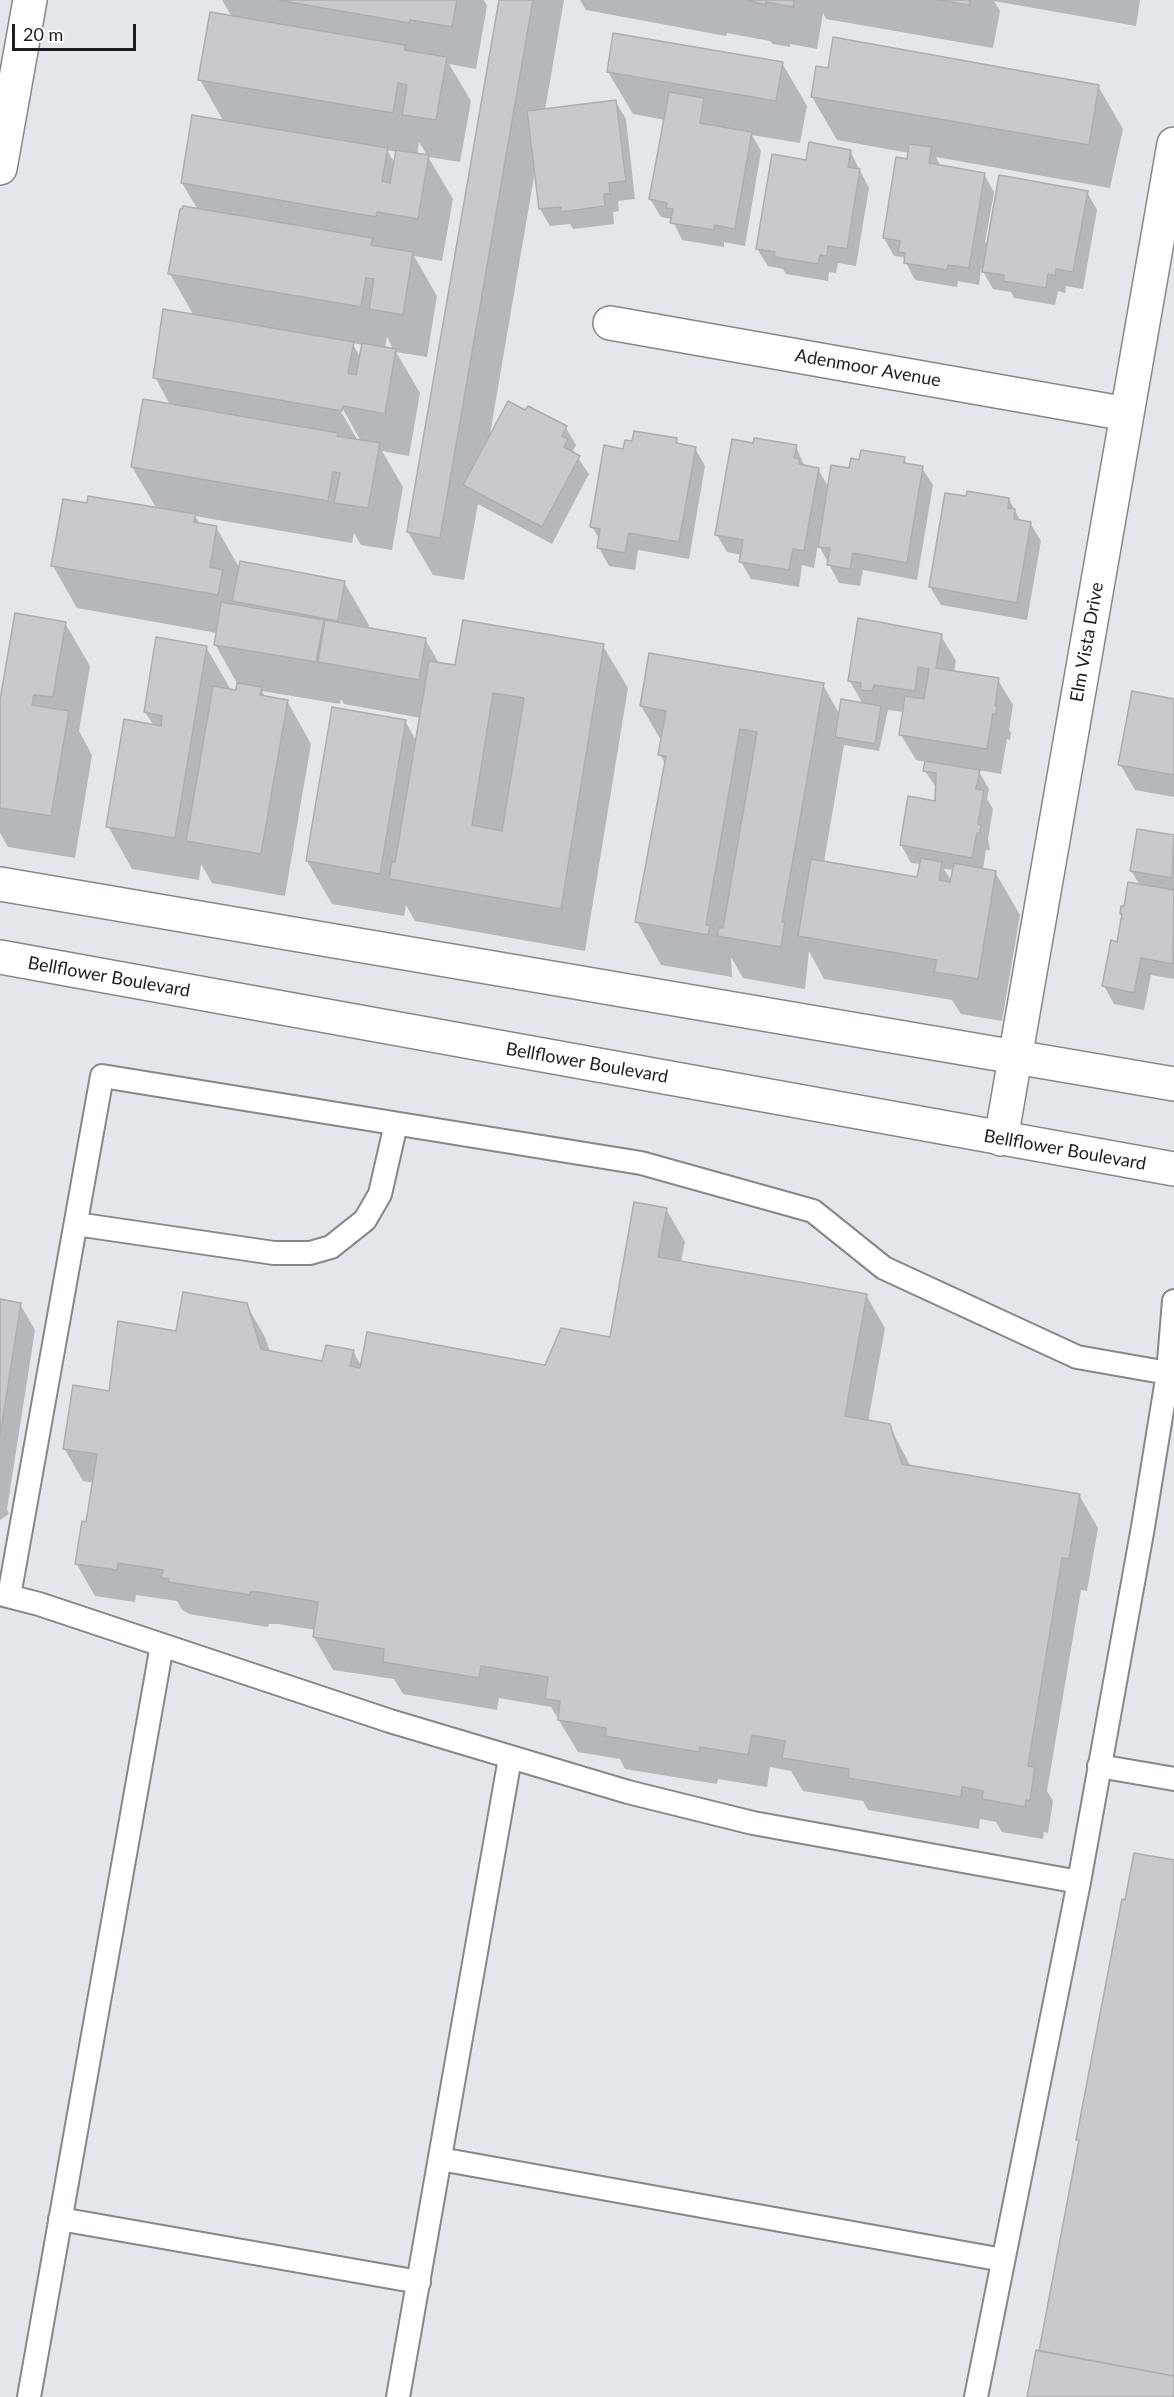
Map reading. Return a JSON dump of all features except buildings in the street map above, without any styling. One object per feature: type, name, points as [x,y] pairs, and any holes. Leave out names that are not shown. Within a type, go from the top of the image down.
[{"type":"main road","points":[[0,168],[6,97],[30,0]]},
{"type":"main road","name":"Elm Vista Drive","points":[[1002,1139],[1174,144]]},
{"type":"main road","name":"Adenmoor Avenue","points":[[609,323],[1127,414]]},
{"type":"main road","points":[[0,884],[571,980],[1015,1059],[1174,1084]]},
{"type":"main road","name":"Bellflower Boulevard","points":[[0,957],[1174,1169]]},
{"type":"lane","points":[[1079,1882],[753,1822],[628,1792],[276,1685],[162,1645],[5,1595],[102,1076],[640,1162],[813,1211],[884,1268],[1077,1357],[1168,1373]]},
{"type":"lane","points":[[75,1224],[274,1253],[310,1253],[331,1247],[365,1220],[380,1194],[396,1124]]},
{"type":"lane","points":[[976,2397],[1079,1882],[1168,1373],[1174,1301]]},
{"type":"lane","points":[[29,2397],[162,1645]]},
{"type":"lane","points":[[398,2397],[510,1758]]},
{"type":"lane","points":[[1099,1766],[1174,1779]]},
{"type":"lane","points":[[440,2159],[1003,2260]]},
{"type":"lane","points":[[60,2219],[418,2282]]}]
